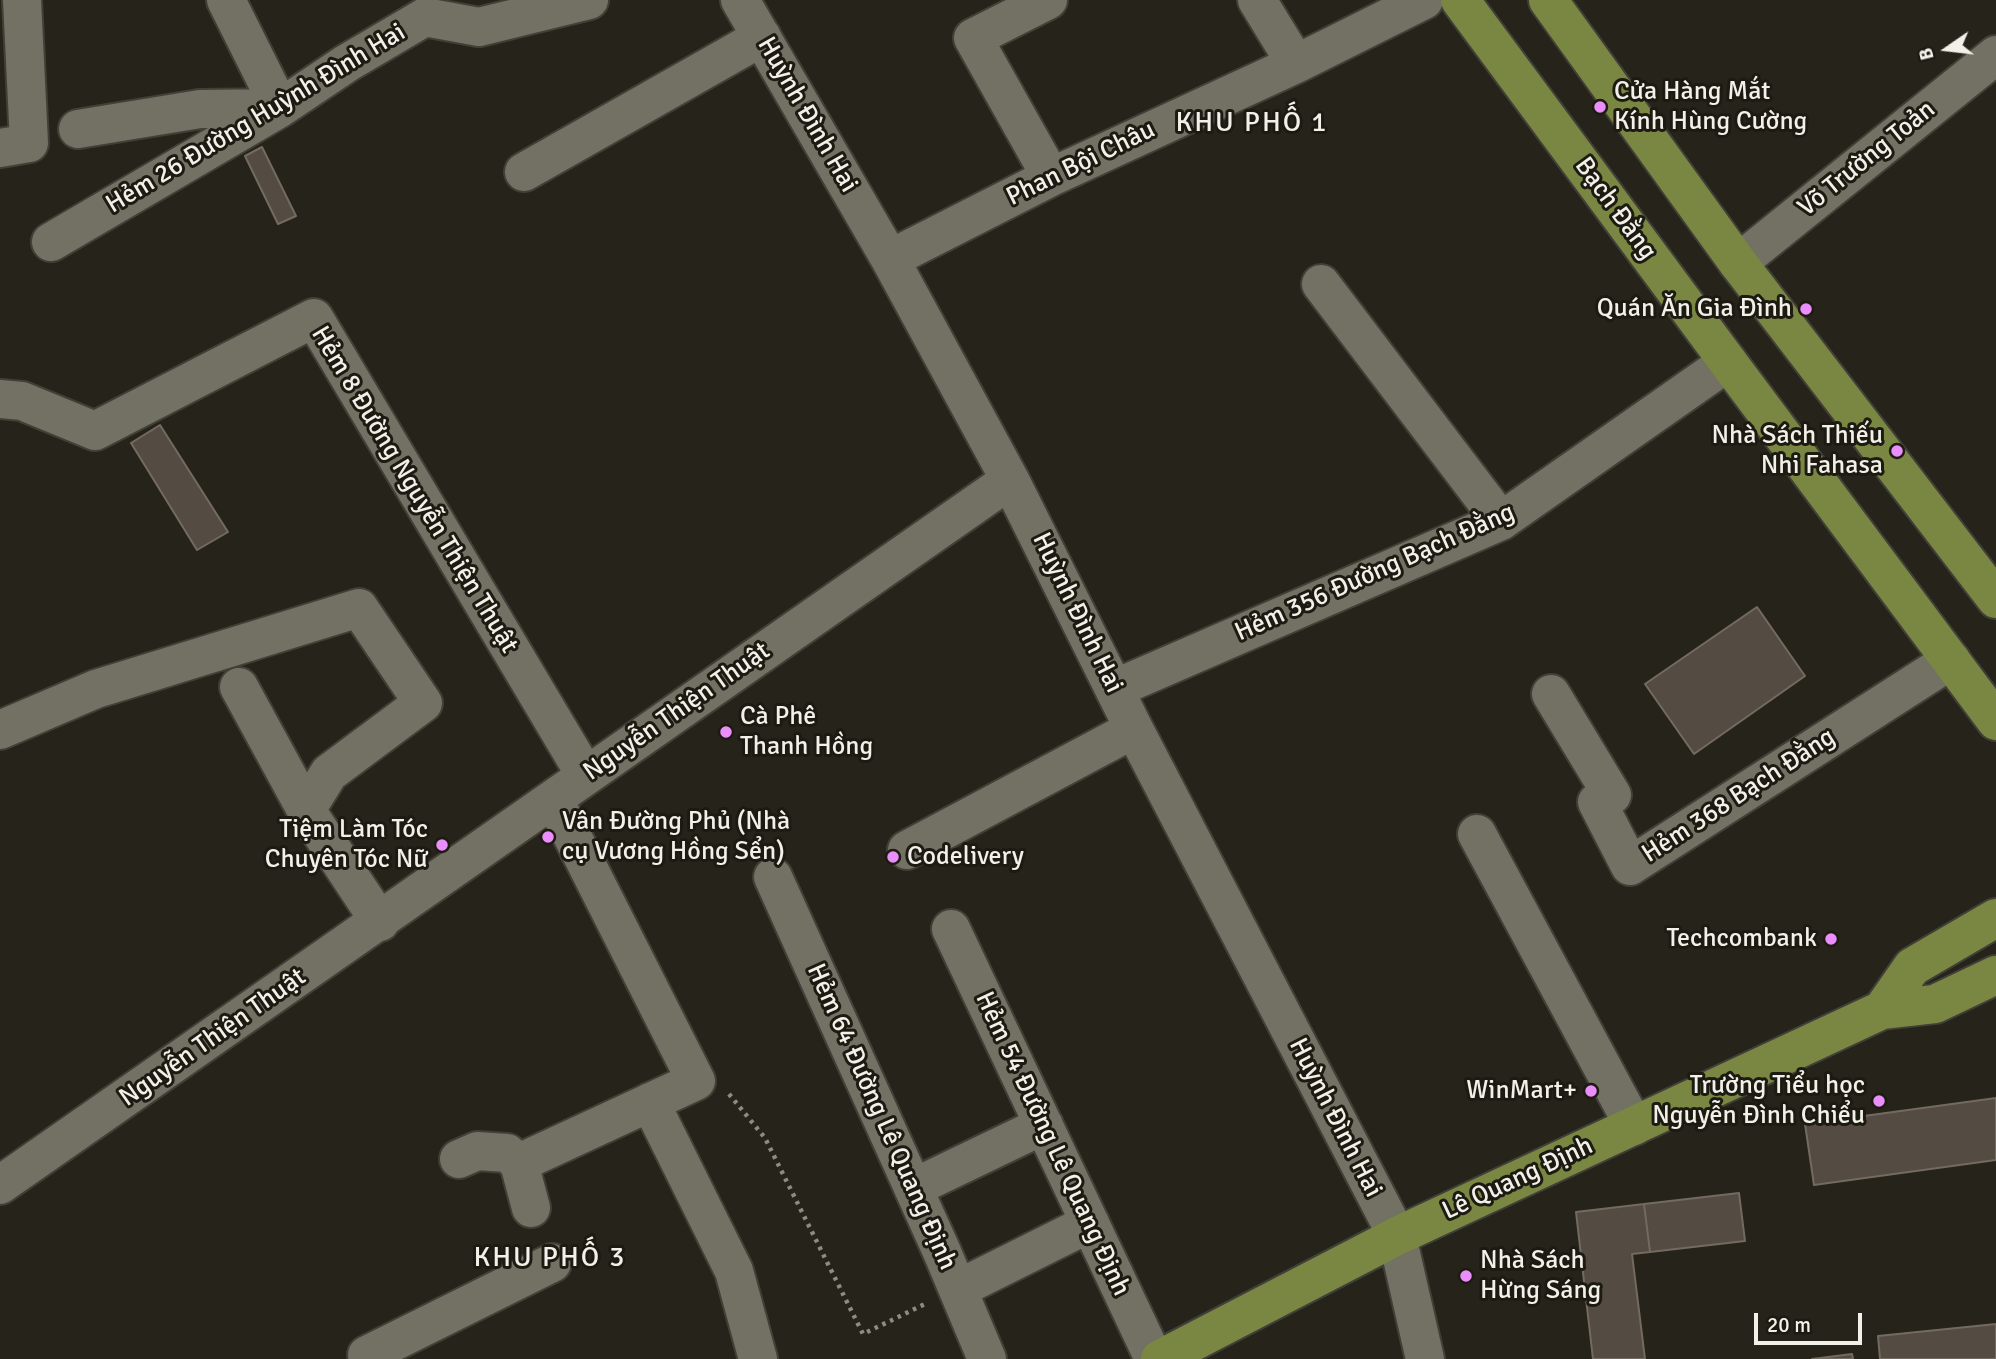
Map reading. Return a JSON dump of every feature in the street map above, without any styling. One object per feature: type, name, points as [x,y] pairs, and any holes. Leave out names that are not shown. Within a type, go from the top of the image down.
[{"type":"main road","name":"Bạch Đằng","points":[[1460,0],[1996,721]]},
{"type":"main road","points":[[1549,0],[1738,263],[1996,599]]},
{"type":"main road","points":[[1882,1010],[1912,967],[1996,918]]},
{"type":"main road","name":"Lê Quang Định","points":[[1160,1359],[1397,1236],[1882,1010],[1935,1004],[1996,975]]},
{"type":"street","points":[[0,148],[29,143],[13,48],[22,0]]},
{"type":"street","points":[[78,129],[200,109],[280,108],[226,0]]},
{"type":"street","name":"Hẻm 26 Đường Huỳnh Đình Hai","points":[[51,242],[280,108],[347,63],[425,17],[479,27],[589,0]]},
{"type":"street","name":"Huỳnh Đình Hai","points":[[740,0],[890,259],[1010,480],[1114,690],[1397,1236],[1425,1359]]},
{"type":"street","points":[[1048,0],[973,38],[1051,177]]},
{"type":"street","points":[[1257,0],[1296,64]]},
{"type":"street","name":"Phan Bội Châu","points":[[890,259],[1051,177],[1296,64],[1424,0]]},
{"type":"street","points":[[524,172],[762,37]]},
{"type":"street","name":"Võ Trường Toản","points":[[1738,263],[1996,55]]},
{"type":"street","points":[[1321,284],[1502,521]]},
{"type":"street","name":"Hẻm 8 Đường Nguyễn Thiện Thuật","points":[[0,398],[22,401],[95,431],[314,318],[586,776]]},
{"type":"street","name":"Hẻm 356 Đường Bạch Đằng","points":[[1114,690],[1502,521],[1728,362]]},
{"type":"street","name":"Nguyễn Thiện Thuật","points":[[0,1185],[1010,480]]},
{"type":"street","points":[[0,730],[96,689],[359,608],[423,703],[329,773],[306,810]]},
{"type":"street","name":"Hẻm 368 Bạch Đằng","points":[[1551,694],[1612,795],[1597,802],[1630,866],[1951,660]]},
{"type":"street","points":[[239,687],[306,810],[380,922]]},
{"type":"street","points":[[907,850],[1134,729]]},
{"type":"street","points":[[519,1163],[695,1081],[554,800]]},
{"type":"street","points":[[1477,834],[1634,1126]]},
{"type":"street","name":"Hẻm 64 Đường Lê Quang Định","points":[[773,877],[987,1359]]},
{"type":"street","name":"Hẻm 54 Đường Lê Quang Định","points":[[951,929],[1154,1359]]},
{"type":"street","points":[[650,1102],[734,1272],[758,1359]]},
{"type":"street","points":[[913,1188],[1044,1125]]},
{"type":"street","points":[[459,1159],[477,1151],[507,1153],[519,1163],[530,1208]]},
{"type":"street","points":[[958,1289],[1090,1223]]},
{"type":"street","points":[[369,1359],[367,1355],[552,1263]]},
{"type":"path","points":[[721,1085],[765,1138],[863,1334],[958,1289]]},
{"type":"building","points":[[262,147],[296,216],[278,224],[245,156]]},
{"type":"building","points":[[160,425],[228,532],[197,550],[131,443]]},
{"type":"building","points":[[1757,607],[1805,676],[1694,754],[1645,684]]},
{"type":"building","points":[[1996,1098],[1996,1160],[1814,1185],[1805,1124]]},
{"type":"building","points":[[1739,1193],[1745,1241],[1650,1252],[1644,1204]]},
{"type":"building","points":[[1644,1204],[1650,1252],[1632,1254],[1645,1359],[1593,1359],[1576,1212]]},
{"type":"building","points":[[1996,1324],[1996,1359],[1880,1359],[1878,1336]]},
{"type":"building","points":[[1852,1354],[1853,1359],[1812,1359]]},
{"type":"place","name":"Cửa Hàng Mắt Kính Hùng Cường","points":[[1600,107]]},
{"type":"place","name":"Quán Ăn Gia Đình","points":[[1806,309]]},
{"type":"place","name":"Nhà Sách Thiếu Nhi Fahasa","points":[[1897,451]]},
{"type":"place","name":"Cà Phê Thanh Hồng","points":[[726,732]]},
{"type":"place","name":"Vân Đường Phủ (Nhà cụ Vương Hồng Sển)","points":[[548,837]]},
{"type":"place","name":"Tiệm Làm Tóc Chuyên Tóc Nữ","points":[[442,845]]},
{"type":"place","name":"Codelivery","points":[[893,857]]},
{"type":"place","name":"Techcombank","points":[[1831,939]]},
{"type":"place","name":"WinMart+","points":[[1591,1091]]},
{"type":"place","name":"Trường Tiểu học Nguyễn Đình Chiểu","points":[[1879,1101]]},
{"type":"place","name":"Nhà Sách Hừng Sáng","points":[[1466,1276]]},
{"type":"district","name":"KHU PHỐ 1","points":[[1252,124]]},
{"type":"district","name":"KHU PHỐ 3","points":[[550,1259]]}]
